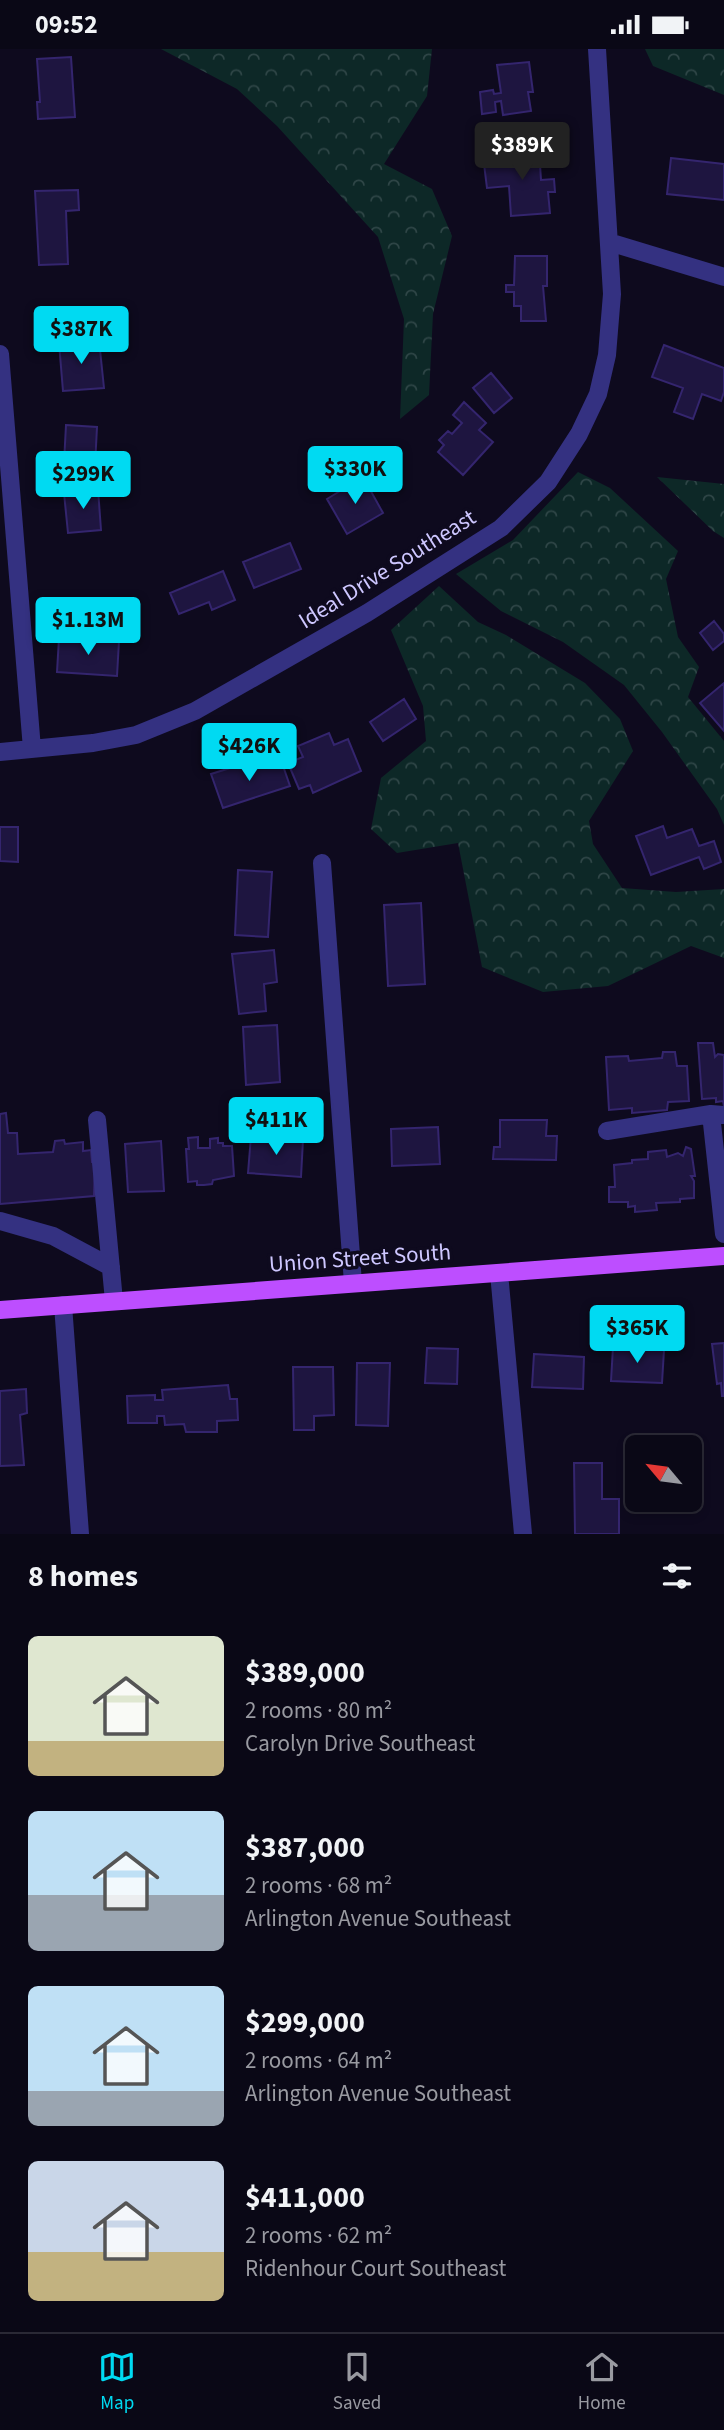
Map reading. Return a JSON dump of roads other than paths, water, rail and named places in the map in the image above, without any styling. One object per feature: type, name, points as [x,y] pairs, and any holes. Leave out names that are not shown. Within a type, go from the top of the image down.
[{"type":"main road","name":"Union Street South","points":[[0,1310],[724,1256]]},
{"type":"street","name":"Ideal Drive Southeast","points":[[0,752],[93,743],[136,735],[195,711],[367,613],[500,528],[548,482],[579,434],[598,394],[607,355],[612,294],[597,49]]},
{"type":"street","points":[[609,242],[724,277]]},
{"type":"street","points":[[0,354],[32,749]]},
{"type":"street","points":[[322,863],[353,1283]]},
{"type":"street","points":[[607,1131],[718,1115],[724,1234]]},
{"type":"street","points":[[97,1120],[114,1301]]},
{"type":"street","points":[[0,1221],[53,1236],[111,1267]]},
{"type":"street","points":[[499,1273],[523,1534]]},
{"type":"street","points":[[63,1305],[80,1534]]}]
